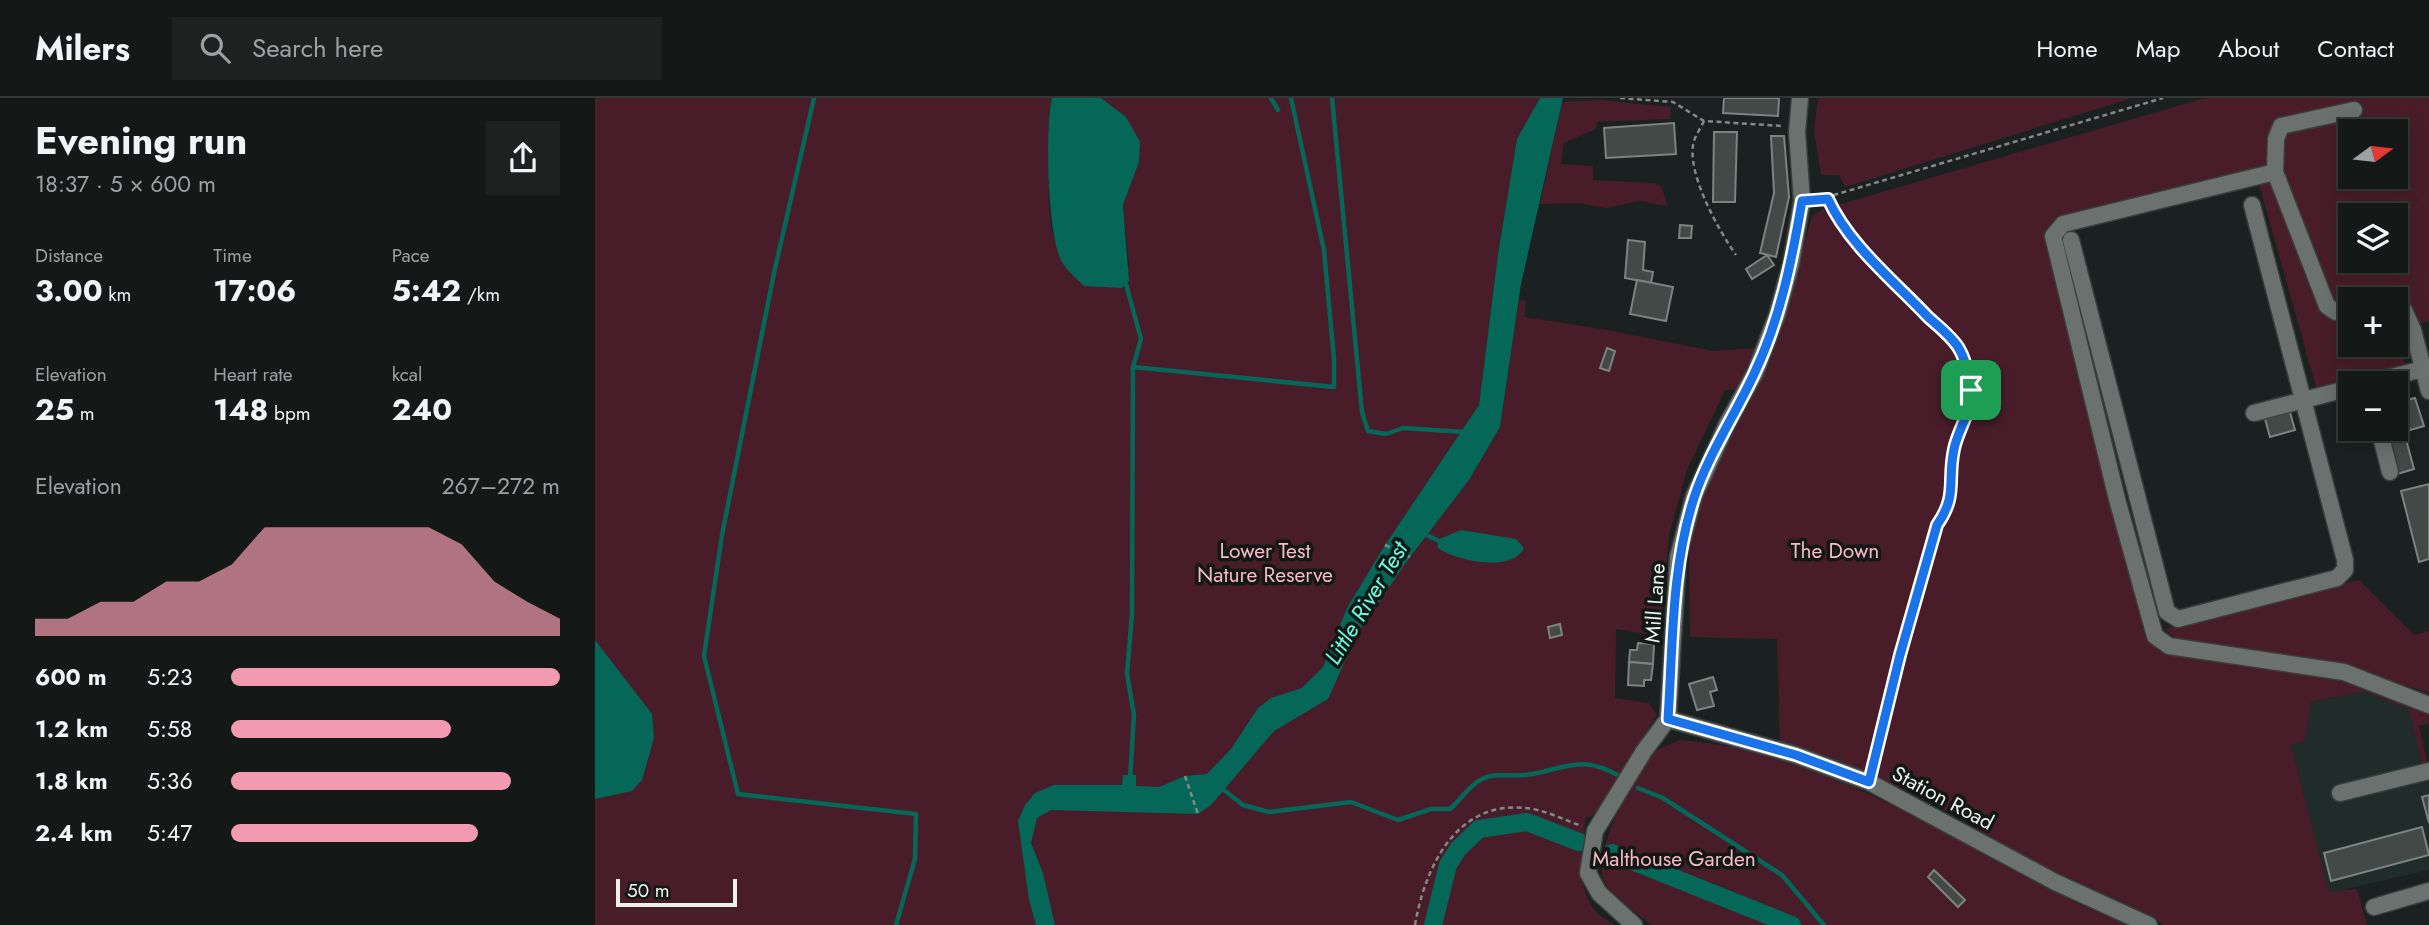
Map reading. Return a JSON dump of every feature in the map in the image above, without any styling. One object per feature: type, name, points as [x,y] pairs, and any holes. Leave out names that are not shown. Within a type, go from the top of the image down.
[{"type":"street","name":"Mill Lane","points":[[1668,719],[1678,556],[1694,496],[1755,373],[1777,315],[1791,264],[1802,201],[1797,132],[1800,98]]},
{"type":"street","points":[[2338,312],[2327,306],[2275,172],[2276,139],[2281,126],[2354,110]]},
{"type":"street","points":[[2275,172],[2063,224],[2053,236],[2117,499],[2155,636],[2169,646],[2344,672],[2429,705]]},
{"type":"street","points":[[2071,240],[2168,612],[2172,617],[2192,616],[2337,578],[2345,570],[2345,560],[2252,205]]},
{"type":"street","points":[[2408,319],[2429,388]]},
{"type":"street","points":[[2408,373],[2423,369]]},
{"type":"street","points":[[2254,413],[2338,391]]},
{"type":"street","points":[[2382,441],[2391,472]]},
{"type":"street","points":[[1634,925],[1599,893],[1588,873],[1595,831],[1644,751],[1668,719]]},
{"type":"street","name":"Station Road","points":[[1668,719],[1796,755],[1869,782],[2055,882],[2150,925]]},
{"type":"street","points":[[2340,793],[2429,771]]},
{"type":"street","points":[[2374,907],[2429,891]]},
{"type":"path","points":[[1620,98],[1673,102],[1705,121],[1783,126]]},
{"type":"path","points":[[1802,201],[1828,199],[2163,98]]},
{"type":"path","points":[[1705,121],[1693,143],[1696,170],[1717,227],[1736,255]]},
{"type":"path","points":[[1828,199],[1837,219],[1857,244],[1958,347],[1971,390],[1968,411],[1957,433],[1950,470],[1952,494],[1949,509],[1937,525],[1933,538],[1900,655],[1869,782]]},
{"type":"path","points":[[1385,545],[1410,557]]},
{"type":"path","points":[[1185,776],[1198,814]]},
{"type":"path","points":[[1415,925],[1425,887],[1437,857],[1459,829],[1479,814],[1528,808],[1595,831]]},
{"type":"shaded area","points":[[2364,691],[2408,709],[2423,768],[2429,771],[2429,870],[2329,893],[2291,745],[2305,741],[2311,702]]},
{"type":"green space","name":"Lower Test Nature Reserve","points":[[595,98],[1052,98],[1049,211],[1056,245],[1072,275],[1129,266],[1123,205],[1139,162],[1126,117],[1101,98],[1540,98],[1517,139],[1498,254],[1479,405],[1399,525],[1430,530],[1469,480],[1500,427],[1519,300],[1526,301],[1524,317],[1713,351],[1756,348],[1739,389],[1725,390],[1687,470],[1669,535],[1660,636],[1616,629],[1615,698],[1649,703],[1657,715],[1600,812],[1586,818],[1581,863],[1584,886],[1594,910],[1614,925],[595,925]]},
{"type":"green space","points":[[1818,98],[2132,98],[1845,187],[1839,175],[1821,175],[1814,131]]},
{"type":"green space","name":"The Down","points":[[2205,98],[2429,98],[2429,321],[2408,327],[2408,287],[2338,287],[2338,357],[2403,357],[2405,366],[2384,371],[2338,371],[2338,382],[2316,387],[2257,177],[2064,224],[2053,236],[2155,636],[2340,676],[2429,709],[2429,723],[2419,726],[2428,767],[2423,768],[2408,709],[2364,691],[2311,702],[2305,741],[2291,745],[2329,892],[2357,889],[2367,925],[2163,925],[2152,916],[2028,859],[1951,813],[1884,780],[1780,741],[1777,639],[1690,637],[1689,552],[1699,503],[1778,337],[1812,216],[1824,209]]},
{"type":"green space","points":[[1600,100],[1671,107],[1670,119],[1597,122],[1596,129],[1564,143],[1561,164],[1593,166],[1593,180],[1652,183],[1662,187],[1667,206],[1640,201],[1606,208],[1578,203],[1540,204],[1562,102]]},
{"type":"green space","points":[[2359,580],[2414,635],[2429,631],[2429,693],[2351,668],[2175,638],[2165,629]]},
{"type":"green space","name":"Malthouse Garden","points":[[1679,740],[1731,747],[1782,760],[1831,778],[1880,799],[2075,902],[2130,925],[1652,925],[1607,886],[1602,868],[1604,852],[1617,814],[1636,776],[1655,752]]},
{"type":"water","points":[[1052,98],[1101,98],[1126,117],[1140,142],[1139,162],[1123,205],[1129,281],[1122,288],[1084,286],[1069,272],[1057,249],[1049,182],[1048,133]]},
{"type":"water","name":"Little River Test","points":[[1540,98],[1563,98],[1521,284],[1500,427],[1469,480],[1410,557],[1358,632],[1328,699],[1274,731],[1211,805],[1198,814],[1051,810],[1037,818],[1031,843],[1043,873],[1055,925],[1036,925],[1029,900],[1018,821],[1025,805],[1035,793],[1054,785],[1122,785],[1123,775],[1136,775],[1136,786],[1159,787],[1185,776],[1207,774],[1231,749],[1258,708],[1271,698],[1302,688],[1323,667],[1347,608],[1385,545],[1479,405],[1498,254],[1517,139]]},
{"type":"water","points":[[1461,530],[1516,539],[1524,548],[1518,556],[1508,560],[1484,562],[1458,557],[1438,548],[1437,540]]},
{"type":"water","points":[[595,640],[652,714],[654,738],[642,780],[632,791],[595,799]]},
{"type":"building","points":[[1724,98],[1779,98],[1778,116],[1723,113]]},
{"type":"building","points":[[1674,123],[1676,154],[1606,158],[1604,128]]},
{"type":"building","points":[[1714,132],[1737,132],[1735,202],[1713,202]]},
{"type":"building","points":[[1771,136],[1784,136],[1789,197],[1776,257],[1760,253],[1774,193]]},
{"type":"building","points":[[1680,225],[1692,226],[1691,238],[1679,238]]},
{"type":"building","points":[[1628,240],[1645,242],[1643,270],[1653,272],[1651,283],[1625,278]]},
{"type":"building","points":[[1767,255],[1774,265],[1752,279],[1746,269]]},
{"type":"building","points":[[1637,280],[1673,287],[1666,321],[1630,314]]},
{"type":"building","points":[[1607,348],[1615,351],[1609,371],[1600,368]]},
{"type":"building","points":[[2415,398],[2424,426],[2410,430],[2408,400]]},
{"type":"building","points":[[2290,412],[2295,430],[2270,437],[2265,419]]},
{"type":"building","points":[[2385,441],[2406,441],[2414,469],[2394,475]]},
{"type":"building","points":[[2429,484],[2429,559],[2419,562],[2401,491]]},
{"type":"building","points":[[1560,624],[1562,635],[1550,638],[1548,627]]},
{"type":"building","points":[[1638,643],[1654,644],[1653,664],[1629,662],[1630,650],[1637,650]]},
{"type":"building","points":[[1629,662],[1653,664],[1651,680],[1644,680],[1644,686],[1628,685]]},
{"type":"building","points":[[1713,677],[1717,690],[1710,692],[1714,706],[1697,710],[1689,684]]},
{"type":"building","points":[[2429,795],[2429,823],[2422,797]]},
{"type":"building","points":[[2422,827],[2429,855],[2331,881],[2324,853]]},
{"type":"building","points":[[1934,870],[1965,900],[1958,907],[1928,877]]},
{"type":"waterway","points":[[814,98],[774,273],[722,535],[704,656],[738,794],[916,814],[915,859],[896,925]]},
{"type":"waterway","points":[[1271,98],[1278,110]]},
{"type":"waterway","points":[[1133,367],[1334,387],[1324,250],[1291,98]]},
{"type":"waterway","points":[[1332,98],[1362,412],[1368,431],[1386,434],[1403,428],[1464,432]]},
{"type":"waterway","points":[[1126,284],[1141,339],[1133,367],[1132,614],[1127,674],[1134,715],[1130,779]]},
{"type":"waterway","points":[[1422,533],[1437,540]]},
{"type":"waterway","points":[[1220,787],[1243,805],[1269,812],[1351,802],[1398,820],[1431,809],[1450,809],[1473,785],[1493,776],[1526,775],[1584,764],[1621,777]]},
{"type":"waterway","points":[[1638,788],[1663,798],[1782,875],[1824,925]]},
{"type":"waterway","points":[[1433,925],[1448,865],[1458,849],[1479,829],[1527,822],[1579,842]]},
{"type":"waterway","points":[[1612,853],[1792,925]]},
{"type":"route","points":[[1828,199],[1837,219],[1857,244],[1958,347],[1971,390],[1968,411],[1957,433],[1950,470],[1952,494],[1949,509],[1937,525],[1900,655],[1869,782],[1796,755],[1668,719],[1678,556],[1694,496],[1755,373],[1777,315],[1791,264],[1802,201],[1828,199]]}]
